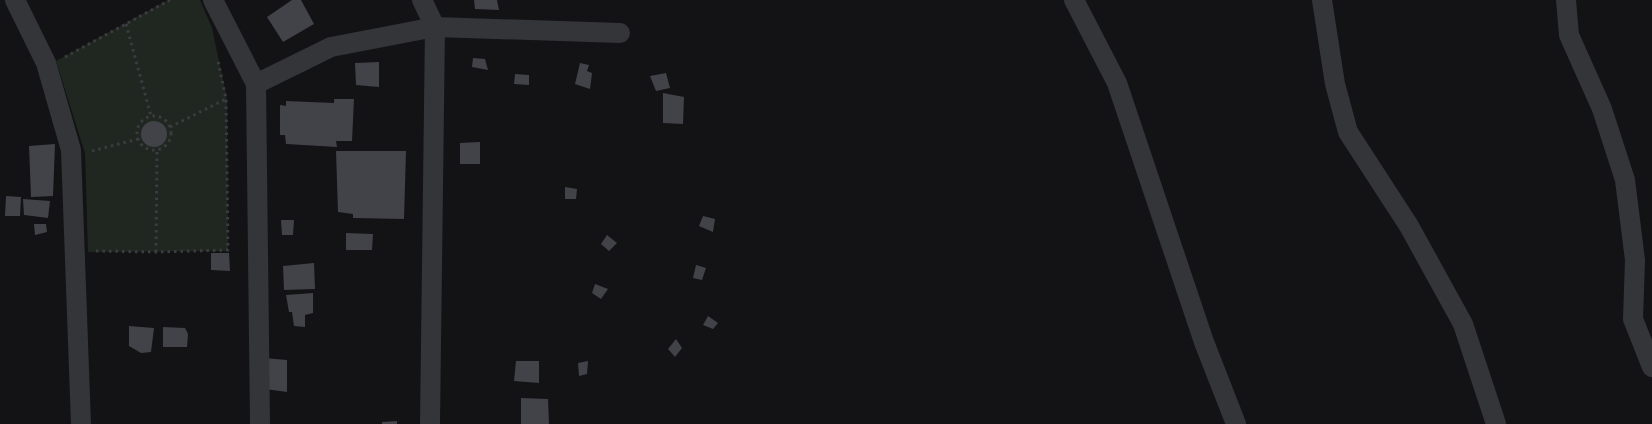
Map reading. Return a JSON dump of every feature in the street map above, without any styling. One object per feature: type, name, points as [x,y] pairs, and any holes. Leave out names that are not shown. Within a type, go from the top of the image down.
[{"type":"street","points":[[15,0],[46,63],[71,150],[81,424]]},
{"type":"street","points":[[213,0],[256,84],[260,424]]},
{"type":"street","points":[[422,0],[435,27],[430,424]]},
{"type":"street","points":[[1074,0],[1117,83],[1204,342],[1236,424]]},
{"type":"street","points":[[1322,0],[1335,84],[1348,132],[1409,226],[1463,324],[1496,424]]},
{"type":"street","points":[[1566,0],[1569,35],[1602,109],[1625,180],[1635,260],[1633,319],[1652,367]]},
{"type":"street","points":[[256,84],[331,47],[435,27],[620,33]]},
{"type":"path","points":[[57,62],[170,0]]},
{"type":"path","points":[[126,24],[151,116]]},
{"type":"path","points":[[89,250],[156,252],[228,250],[226,99],[217,55]]},
{"type":"path","points":[[170,127],[226,99]]},
{"type":"path","points":[[151,116],[162,118],[170,127],[170,139],[163,148],[157,150],[146,149],[138,139],[136,131],[138,125],[151,116]]},
{"type":"path","points":[[86,153],[138,139]]},
{"type":"path","points":[[156,252],[157,150]]},
{"type":"shaded area","points":[[168,0],[200,0],[212,28],[227,99],[229,251],[88,252],[85,153],[56,61]]},
{"type":"building","points":[[292,0],[301,0],[314,24],[283,42],[267,17]]},
{"type":"building","points":[[474,0],[497,0],[499,10],[475,9]]},
{"type":"building","points":[[473,58],[485,59],[488,70],[472,67]]},
{"type":"building","points":[[379,62],[379,87],[356,85],[355,63]]},
{"type":"building","points":[[580,63],[589,65],[587,71],[592,73],[590,89],[575,84]]},
{"type":"building","points":[[666,73],[670,88],[656,91],[650,76]]},
{"type":"building","points":[[515,74],[529,75],[529,85],[514,84]]},
{"type":"building","points":[[663,93],[684,97],[683,124],[663,123]]},
{"type":"building","points":[[334,99],[354,99],[352,141],[336,141],[337,147],[286,144],[285,135],[280,135],[280,105],[286,106],[286,101],[334,103]]},
{"type":"building","points":[[154,121],[163,125],[167,134],[163,143],[154,147],[145,143],[141,134],[145,125]]},
{"type":"building","points":[[480,142],[480,164],[460,164],[460,143]]},
{"type":"building","points":[[55,144],[53,196],[31,197],[29,146]]},
{"type":"building","points":[[336,151],[406,151],[404,219],[353,218],[353,214],[338,212]]},
{"type":"building","points":[[565,187],[577,189],[576,199],[565,199]]},
{"type":"building","points":[[6,196],[21,197],[20,216],[5,216]]},
{"type":"building","points":[[23,199],[50,201],[48,218],[24,215]]},
{"type":"building","points":[[703,216],[715,219],[713,232],[699,226]]},
{"type":"building","points":[[281,220],[294,220],[293,235],[282,235]]},
{"type":"building","points":[[34,224],[46,224],[47,232],[35,235]]},
{"type":"building","points":[[346,233],[373,234],[372,250],[346,250]]},
{"type":"building","points":[[607,235],[617,243],[609,251],[601,244]]},
{"type":"building","points":[[211,253],[229,253],[230,271],[211,270]]},
{"type":"building","points":[[314,263],[315,289],[284,290],[283,266]]},
{"type":"building","points":[[696,265],[706,268],[702,280],[693,278]]},
{"type":"building","points":[[595,284],[608,289],[601,299],[592,293]]},
{"type":"building","points":[[313,293],[313,313],[305,315],[305,327],[294,326],[292,312],[289,312],[286,295]]},
{"type":"building","points":[[708,316],[718,323],[713,329],[703,325]]},
{"type":"building","points":[[129,326],[154,328],[151,352],[141,353],[129,346]]},
{"type":"building","points":[[163,327],[185,328],[188,334],[187,347],[163,347]]},
{"type":"building","points":[[676,339],[682,348],[675,357],[668,349]]},
{"type":"building","points":[[264,358],[287,360],[287,392],[265,389]]},
{"type":"building","points":[[516,361],[539,361],[539,383],[514,381]]},
{"type":"building","points":[[588,361],[587,374],[579,376],[578,363]]},
{"type":"building","points":[[521,398],[548,399],[549,424],[521,424]]},
{"type":"building","points":[[397,421],[397,424],[382,424],[382,422]]}]
